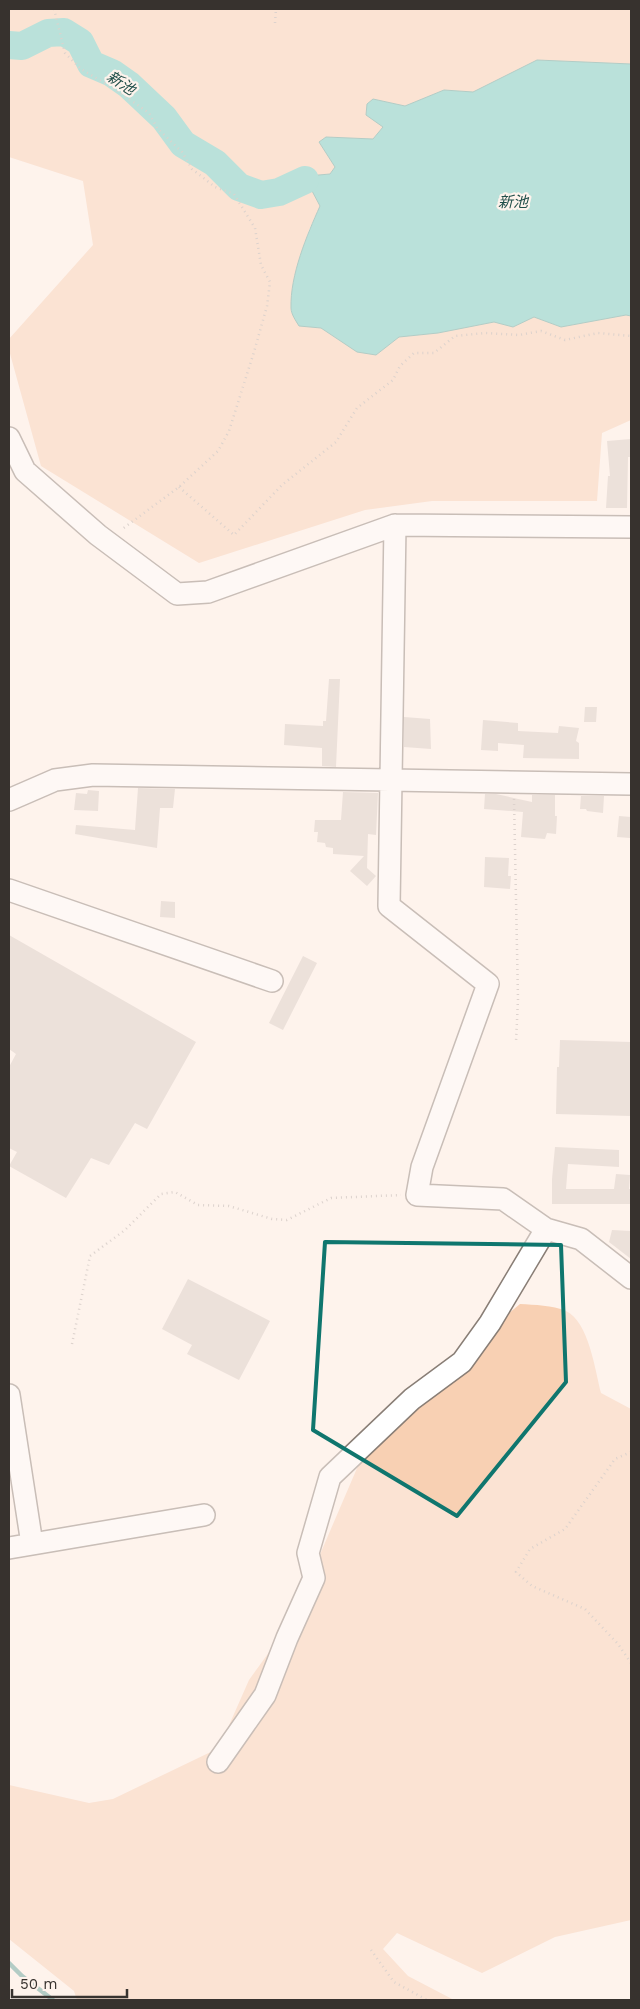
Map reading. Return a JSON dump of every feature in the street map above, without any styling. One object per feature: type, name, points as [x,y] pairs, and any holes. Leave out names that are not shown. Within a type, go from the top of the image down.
[{"type":"street","points":[[9,438],[26,471],[98,535],[177,594],[208,592],[395,525],[631,528]]},
{"type":"street","points":[[395,525],[389,906],[488,984],[422,1167],[417,1195],[503,1198],[546,1229],[581,1240],[631,1278]]},
{"type":"street","points":[[9,800],[55,780],[93,775],[631,784]]},
{"type":"street","points":[[9,890],[272,981]]},
{"type":"street","points":[[218,1762],[265,1695],[286,1638],[314,1578],[308,1553],[330,1477],[412,1399],[462,1362],[490,1323],[546,1229]]},
{"type":"street","points":[[9,1396],[32,1544]]},
{"type":"street","points":[[9,1548],[204,1515]]},
{"type":"path","points":[[54,9],[65,53],[81,70],[116,90],[149,113],[156,128],[182,152],[192,169],[215,187],[234,194],[255,228],[261,265],[270,282],[267,306],[229,431],[218,451],[179,487],[118,533],[98,535]]},
{"type":"path","points":[[276,9],[276,23]]},
{"type":"path","points":[[179,487],[234,536],[282,485],[336,442],[357,408],[393,380],[400,366],[414,353],[434,352],[455,336],[485,333],[519,335],[541,331],[565,340],[598,333],[631,336]]},
{"type":"path","points":[[514,782],[518,999],[516,1042]]},
{"type":"path","points":[[72,1344],[90,1256],[125,1230],[161,1194],[175,1192],[198,1205],[230,1206],[272,1219],[287,1220],[331,1198],[371,1195],[417,1195]]},
{"type":"path","points":[[631,1452],[615,1459],[565,1529],[530,1550],[516,1572],[532,1586],[585,1609],[618,1644],[631,1663]]},
{"type":"path","points":[[371,1950],[394,1982],[427,2000]]},
{"type":"highlighted area","points":[[325,1242],[561,1245],[566,1382],[457,1516],[313,1430]]},
{"type":"shaded area","points":[[9,9],[631,9],[631,64],[537,60],[473,92],[444,90],[405,106],[373,99],[383,127],[373,139],[326,137],[319,142],[335,167],[330,174],[296,177],[311,189],[320,206],[309,230],[295,277],[291,310],[299,326],[321,328],[337,339],[376,355],[399,337],[438,333],[494,322],[513,327],[534,317],[561,327],[626,315],[631,316],[631,420],[602,433],[597,501],[432,501],[365,510],[199,563],[41,466],[9,350],[9,339],[93,245],[83,181],[9,157]]},
{"type":"shaded area","points":[[520,1304],[555,1308],[566,1311],[574,1317],[586,1336],[601,1393],[631,1409],[631,1920],[555,1937],[482,1973],[397,1933],[383,1949],[408,1976],[454,2000],[77,2000],[74,1991],[9,1939],[9,1785],[89,1803],[113,1799],[219,1748],[249,1680],[291,1622],[376,1424]]},
{"type":"water","name":"新池","points":[[537,60],[631,64],[631,316],[626,315],[561,327],[534,317],[513,327],[494,322],[438,333],[399,337],[376,355],[357,352],[321,328],[299,326],[291,310],[293,282],[305,242],[320,206],[311,189],[271,201],[270,186],[296,177],[330,174],[335,167],[319,142],[326,137],[373,139],[383,127],[366,115],[367,104],[373,99],[405,106],[444,90],[473,92]]},
{"type":"building","points":[[631,439],[631,457],[628,457],[627,508],[606,508],[608,476],[610,476],[607,441]]},
{"type":"building","points":[[329,679],[340,679],[336,767],[322,766],[322,748],[284,745],[285,724],[323,726],[323,721],[326,721]]},
{"type":"building","points":[[585,707],[597,707],[596,722],[584,722]]},
{"type":"building","points":[[404,717],[430,719],[431,749],[404,747]]},
{"type":"building","points":[[483,720],[518,723],[518,731],[558,733],[559,726],[579,728],[576,741],[579,743],[579,759],[523,758],[524,745],[498,743],[498,751],[481,750]]},
{"type":"building","points":[[138,788],[175,789],[173,808],[160,808],[157,848],[75,834],[76,825],[135,830]]},
{"type":"building","points":[[88,790],[99,791],[98,811],[74,810],[76,793],[87,794]]},
{"type":"building","points":[[343,792],[378,793],[376,835],[368,834],[367,868],[376,876],[367,886],[350,871],[364,856],[333,854],[333,848],[326,847],[325,843],[317,842],[318,832],[314,832],[315,820],[341,820]]},
{"type":"building","points":[[485,794],[496,794],[532,802],[532,795],[555,795],[556,834],[547,833],[545,839],[521,837],[523,812],[484,809]]},
{"type":"building","points":[[581,796],[604,796],[603,813],[580,809]]},
{"type":"building","points":[[619,816],[631,817],[630,838],[617,837]]},
{"type":"building","points":[[485,857],[509,858],[508,876],[511,876],[510,889],[484,887]]},
{"type":"building","points":[[161,901],[175,902],[175,918],[160,917]]},
{"type":"building","points":[[9,935],[196,1042],[147,1129],[135,1123],[109,1165],[91,1158],[66,1198],[9,1166],[17,1152],[9,1148],[9,1067],[16,1054],[9,1049]]},
{"type":"building","points":[[303,956],[317,963],[283,1030],[269,1023]]},
{"type":"building","points":[[560,1040],[631,1042],[631,1116],[556,1114],[557,1067],[559,1067]]},
{"type":"building","points":[[555,1147],[619,1150],[619,1167],[568,1164],[566,1189],[614,1189],[616,1174],[630,1175],[631,1204],[552,1204]]},
{"type":"building","points":[[612,1230],[631,1231],[631,1259],[609,1242]]},
{"type":"building","points":[[188,1279],[270,1321],[239,1380],[187,1354],[192,1345],[162,1329]]},
{"type":"waterway","name":"新池","points":[[9,45],[22,46],[48,33],[64,32],[80,42],[91,64],[112,73],[129,85],[164,118],[183,144],[215,163],[239,187],[261,195],[279,192],[305,180]]},
{"type":"waterway","points":[[9,1963],[22,1976],[53,2000]]}]
